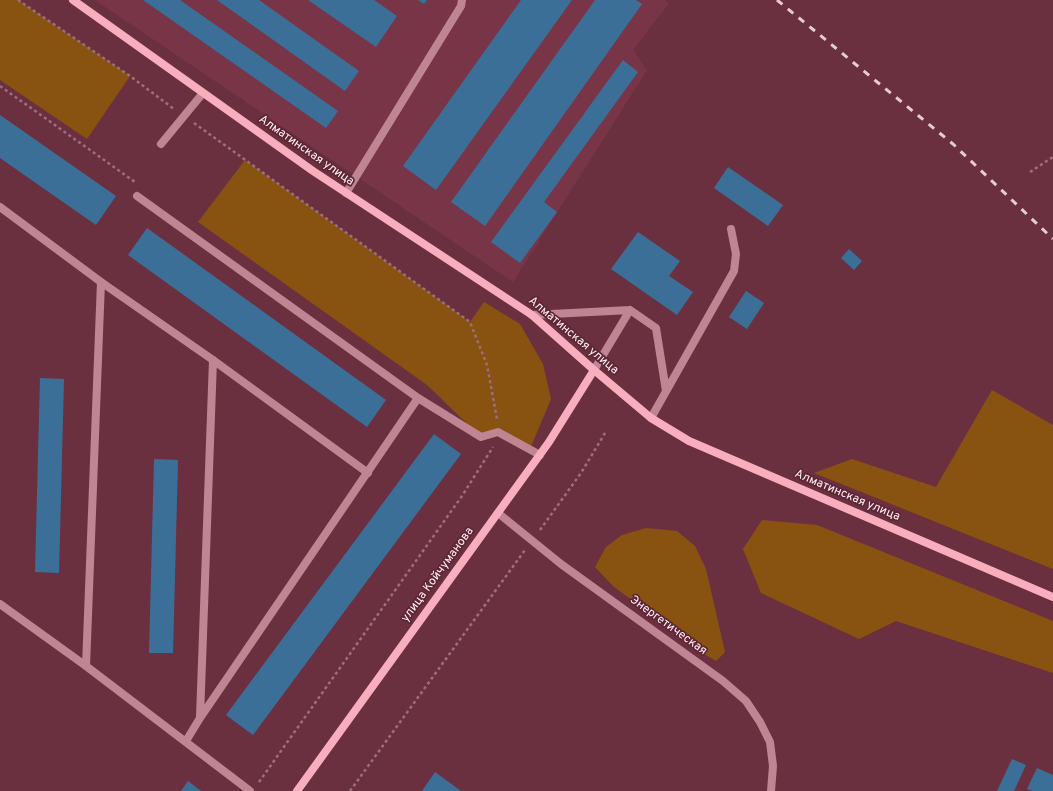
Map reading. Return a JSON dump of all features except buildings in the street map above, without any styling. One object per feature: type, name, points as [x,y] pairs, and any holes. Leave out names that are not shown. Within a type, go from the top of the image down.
[{"type":"street","name":"Алматинская улица","points":[[73,0],[312,171],[532,315],[651,418],[689,441],[1053,597]]},
{"type":"street","name":"улица Койчуманова","points":[[297,791],[540,455],[594,370]]},
{"type":"lane","points":[[346,193],[461,6],[462,0]]},
{"type":"lane","points":[[161,144],[203,93]]},
{"type":"lane","points":[[137,196],[418,398],[481,437],[498,432],[540,455]]},
{"type":"lane","points":[[0,207],[101,282],[213,360],[368,473]]},
{"type":"lane","points":[[651,418],[734,272],[736,254],[731,230]]},
{"type":"lane","points":[[86,666],[101,282]]},
{"type":"lane","points":[[594,370],[630,310]]},
{"type":"lane","points":[[532,315],[630,310],[656,328],[666,391]]},
{"type":"lane","points":[[200,718],[213,360]]},
{"type":"lane","points":[[186,742],[200,718],[418,398]]},
{"type":"lane","name":"Энергетическая","points":[[498,513],[562,564],[723,681],[746,701],[760,722],[770,742],[772,791]]},
{"type":"lane","points":[[0,604],[86,666],[250,791]]},
{"type":"path","points":[[18,0],[130,76],[470,322],[487,365],[498,432],[492,450],[462,496],[258,785]]},
{"type":"path","points":[[1030,172],[1053,158]]},
{"type":"path","points":[[350,791],[581,473],[604,433]]},
{"type":"shaded area","points":[[0,0],[18,0],[130,76],[87,139],[0,80]]},
{"type":"shaded area","points":[[95,0],[665,0],[669,3],[633,50],[647,70],[513,282]]},
{"type":"shaded area","points":[[245,160],[470,322],[484,302],[520,324],[543,364],[551,399],[530,449],[498,432],[481,437],[427,385],[198,222]]},
{"type":"shaded area","points":[[992,390],[1053,425],[1053,569],[814,473],[852,459],[936,487]]},
{"type":"shaded area","points":[[762,520],[817,525],[1053,621],[1053,673],[896,621],[859,639],[761,593],[743,549]]},
{"type":"shaded area","points":[[646,528],[677,531],[695,546],[706,569],[725,652],[716,661],[701,652],[613,586],[595,567],[606,547],[622,535]]},
{"type":"railway","points":[[777,0],[953,144],[1053,239]]}]
